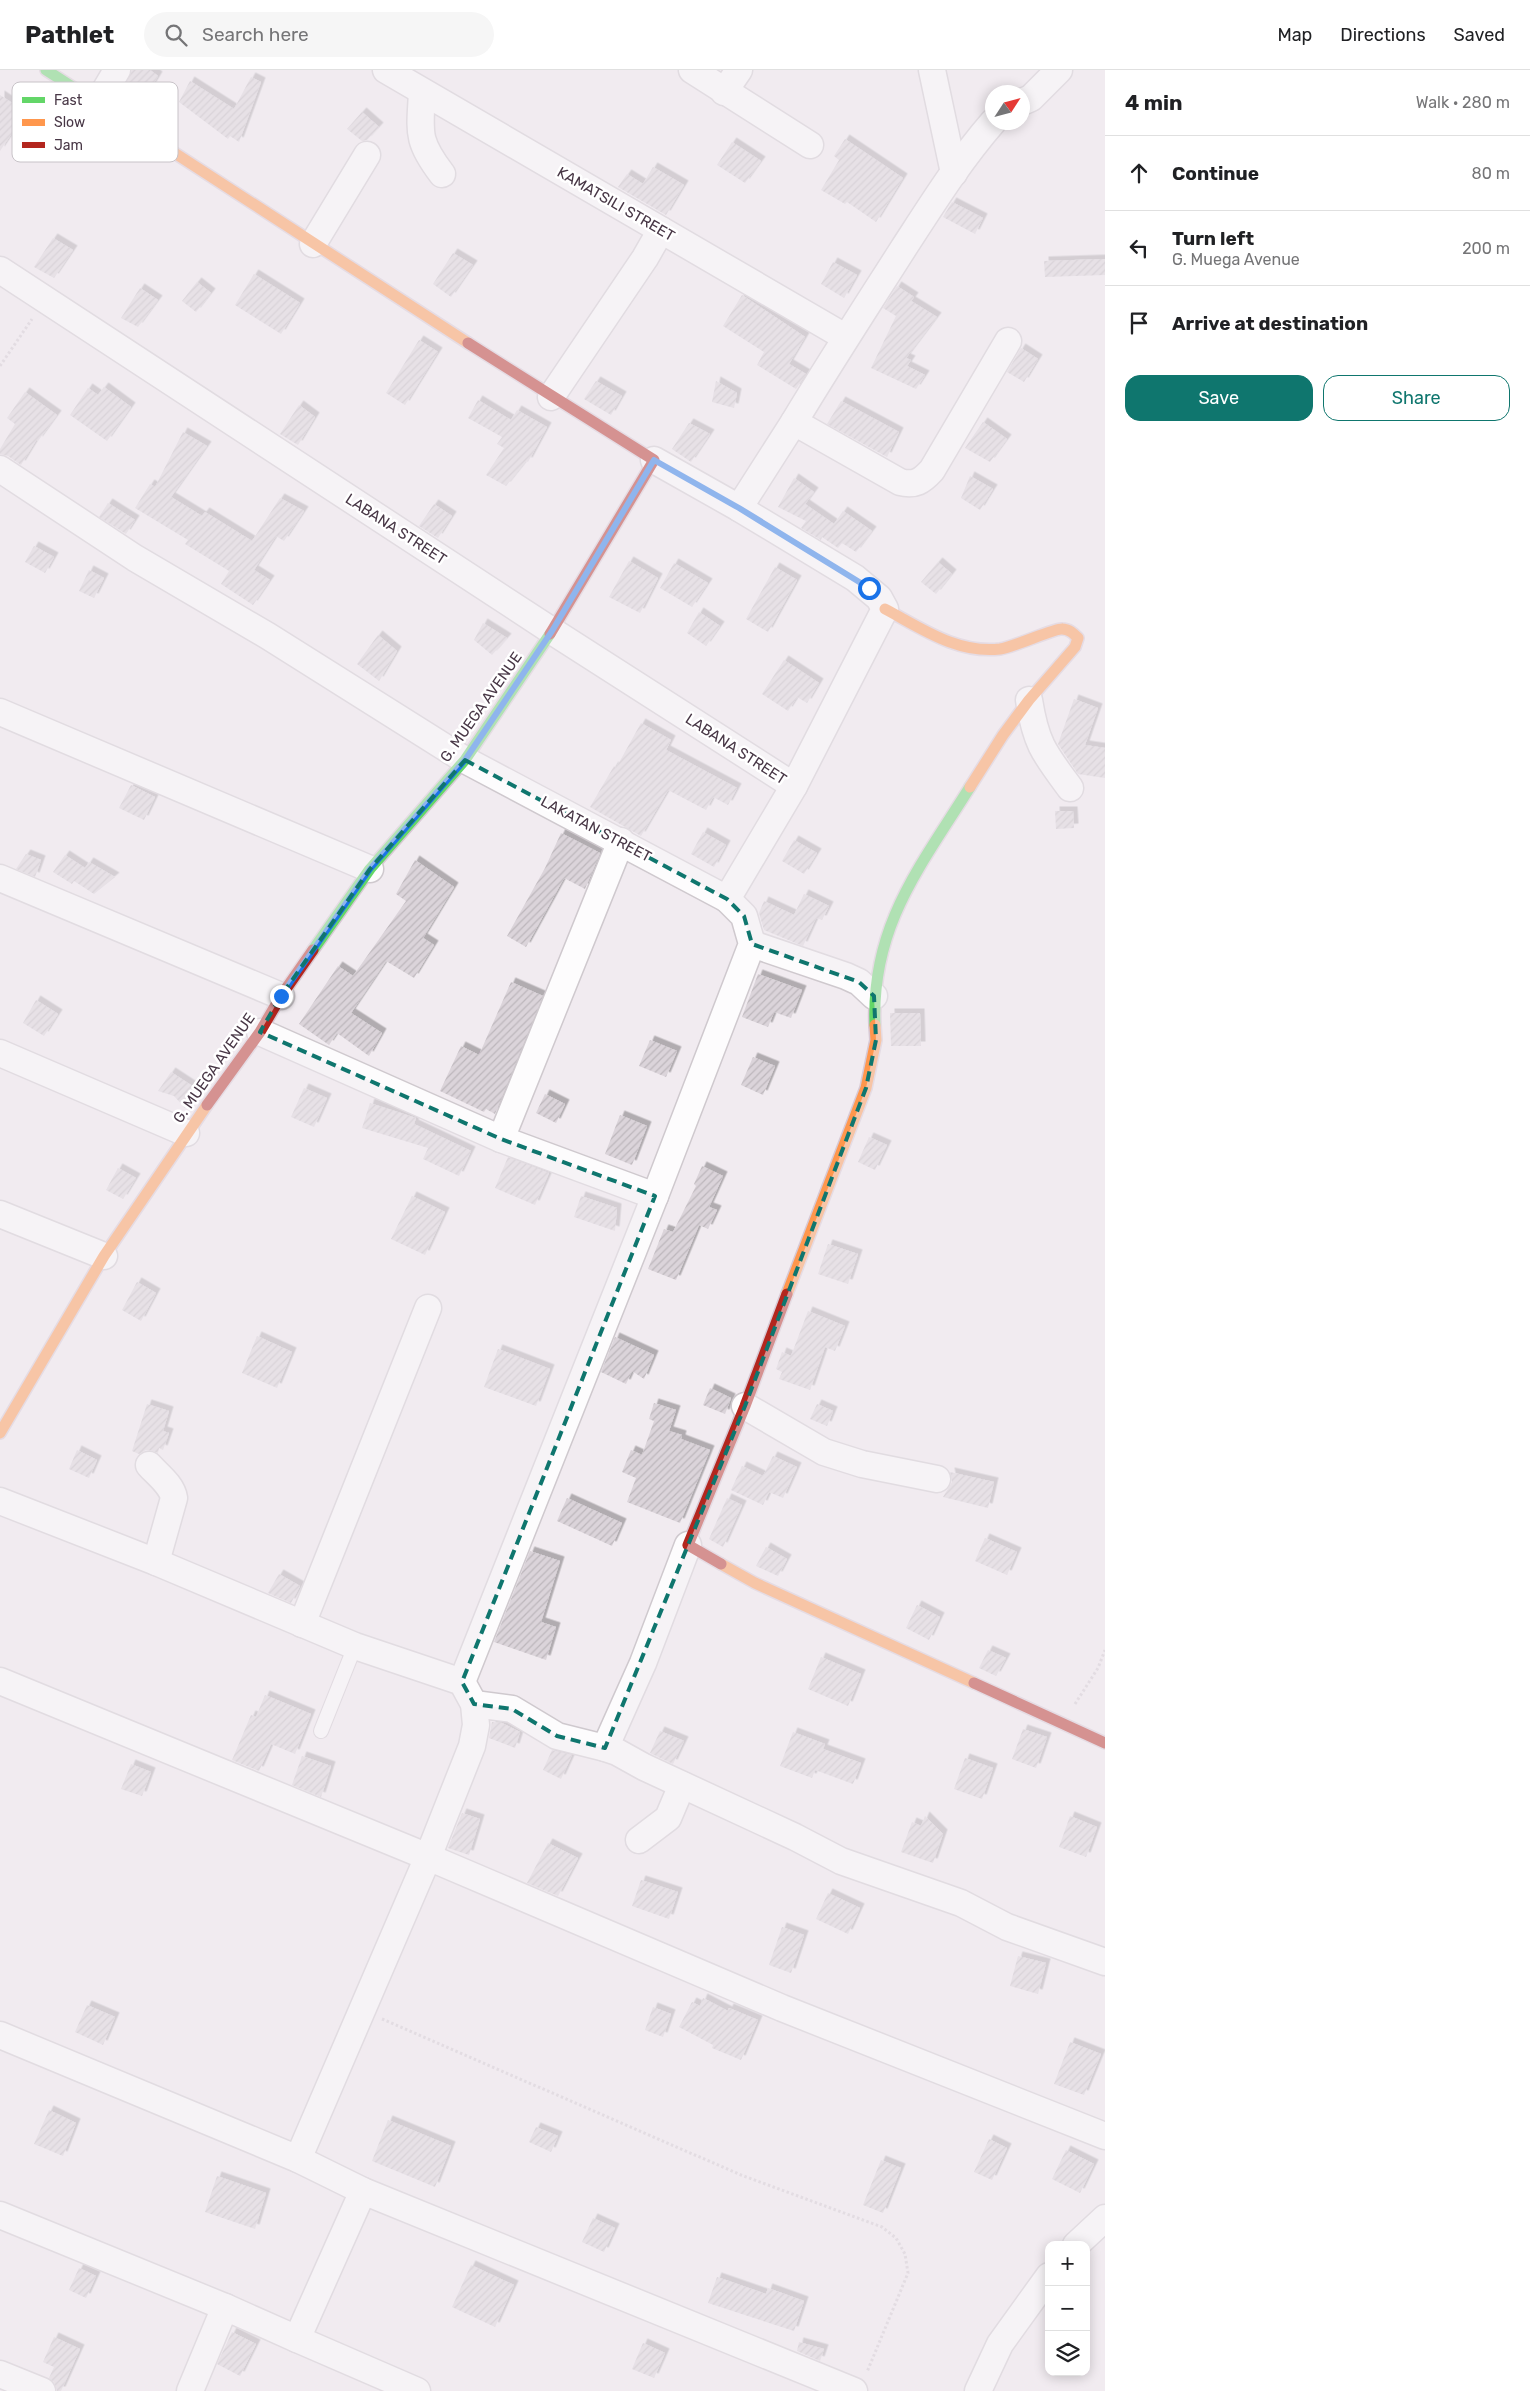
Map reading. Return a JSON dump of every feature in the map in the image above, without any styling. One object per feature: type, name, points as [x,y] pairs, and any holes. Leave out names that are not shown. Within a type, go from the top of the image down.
[{"type":"street","points":[[46,70],[64,82]]},
{"type":"street","points":[[110,82],[117,70]]},
{"type":"street","name":"KAMATSILI STREET","points":[[386,70],[845,337]]},
{"type":"street","points":[[692,70],[810,145]]},
{"type":"street","points":[[724,92],[739,70]]},
{"type":"street","points":[[932,70],[954,173]]},
{"type":"street","points":[[1030,98],[1059,70]]},
{"type":"street","points":[[422,92],[420,138],[431,160],[442,174]]},
{"type":"street","points":[[739,508],[845,337],[954,173],[987,130]]},
{"type":"street","points":[[313,244],[366,155]]},
{"type":"street","points":[[178,156],[551,397],[654,460],[856,578],[879,598],[885,609],[956,646],[968,648],[993,651],[1018,646],[1060,628],[1072,632],[1078,638],[1075,647],[1029,700],[998,743],[912,880],[894,914],[884,940],[874,996],[876,1040],[866,1088],[745,1406],[688,1545],[643,1663],[605,1748]]},
{"type":"street","points":[[551,397],[645,258],[661,230]]},
{"type":"street","name":"LABANA STREET","points":[[0,270],[46,298],[552,631],[794,786]]},
{"type":"street","points":[[794,422],[900,482],[916,484],[932,470],[1008,341]]},
{"type":"street","name":"G. MUEGA AVENUE","points":[[0,1433],[104,1256],[186,1134],[260,1032],[281,996],[370,869],[465,760],[552,631],[654,460]]},
{"type":"street","name":"LAKATAN STREET","points":[[0,469],[135,558],[268,636],[465,760],[727,899],[744,916],[752,944]]},
{"type":"street","points":[[727,899],[794,786],[885,609]]},
{"type":"street","points":[[1029,700],[1034,728],[1043,752],[1070,788]]},
{"type":"street","points":[[0,712],[370,869]]},
{"type":"street","points":[[501,1139],[620,841]]},
{"type":"street","points":[[0,878],[281,996]]},
{"type":"street","points":[[462,1682],[656,1196],[752,944],[846,976],[858,982],[874,996]]},
{"type":"street","points":[[260,1032],[501,1139],[656,1196]]},
{"type":"street","points":[[0,1053],[186,1134]]},
{"type":"street","points":[[0,1214],[104,1256]]},
{"type":"street","points":[[302,1624],[428,1308]]},
{"type":"street","points":[[745,1406],[824,1452],[862,1464],[937,1479]]},
{"type":"street","points":[[149,1465],[174,1492],[156,1562]]},
{"type":"street","points":[[0,1500],[156,1562],[355,1646],[462,1682],[474,1704],[476,1725],[472,1746],[428,1857],[298,2159]]},
{"type":"street","points":[[688,1545],[755,1583],[1105,1743]]},
{"type":"street","points":[[0,1681],[428,1857],[782,2008],[1105,2136]]},
{"type":"street","points":[[474,1704],[512,1709],[557,1736],[617,1752],[841,1861],[960,1903],[1007,1927],[1105,1962]]},
{"type":"street","points":[[639,1840],[668,1818],[682,1785]]},
{"type":"street","points":[[0,2035],[298,2159],[364,2190],[860,2382]]},
{"type":"street","points":[[297,2339],[364,2190]]},
{"type":"street","points":[[0,2215],[225,2307],[417,2391]]},
{"type":"street","points":[[1080,2241],[1105,2218]]},
{"type":"street","points":[[978,2391],[1000,2344],[1045,2282]]},
{"type":"street","points":[[190,2391],[225,2307]]},
{"type":"street","points":[[0,2374],[42,2391]]},
{"type":"lane","points":[[321,1730],[355,1646]]},
{"type":"path","points":[[0,366],[46,298]]},
{"type":"path","points":[[1062,1724],[1098,1668],[1105,1650]]},
{"type":"path","points":[[361,2010],[741,2175],[882,2227],[896,2238],[906,2254],[908,2273],[860,2382]]},
{"type":"highlighted area","points":[[465,760],[727,899],[744,916],[752,944],[859,982],[874,996],[876,1040],[866,1088],[745,1406],[605,1748],[557,1736],[512,1709],[474,1704],[462,1682],[655,1196],[501,1139],[260,1032],[281,996],[370,869]]},
{"type":"building","points":[[132,70],[150,70],[158,76],[154,82],[126,82]]},
{"type":"building","points":[[251,77],[261,82],[239,142],[230,136],[228,139],[179,102],[190,81],[234,109]]},
{"type":"building","points":[[0,95],[12,103],[12,133],[0,151]]},
{"type":"building","points":[[362,112],[379,127],[367,140],[362,141],[347,129]]},
{"type":"building","points":[[845,139],[903,178],[876,222],[847,202],[845,204],[821,190],[839,160],[834,156]]},
{"type":"building","points":[[732,142],[761,161],[745,183],[717,165]]},
{"type":"building","points":[[653,167],[684,185],[666,215],[618,187],[627,174],[643,184]]},
{"type":"building","points":[[952,202],[983,218],[975,234],[943,217]]},
{"type":"building","points":[[53,238],[73,250],[54,278],[34,267]]},
{"type":"building","points":[[453,253],[473,265],[451,297],[433,284]]},
{"type":"building","points":[[1105,259],[1105,275],[1045,277],[1044,261]]},
{"type":"building","points":[[833,262],[857,275],[844,298],[821,284]]},
{"type":"building","points":[[254,274],[300,303],[281,334],[235,305]]},
{"type":"building","points":[[197,282],[211,293],[196,312],[182,301]]},
{"type":"building","points":[[897,286],[914,297],[911,301],[937,317],[906,358],[911,360],[907,366],[925,375],[916,389],[871,368],[896,316],[883,308]]},
{"type":"building","points":[[140,288],[158,300],[138,327],[121,318]]},
{"type":"building","points":[[742,295],[805,337],[789,364],[806,374],[796,389],[757,365],[764,352],[723,326]]},
{"type":"building","points":[[419,340],[438,352],[405,405],[386,393]]},
{"type":"building","points":[[1021,348],[1038,359],[1024,382],[1007,372]]},
{"type":"building","points":[[596,381],[622,396],[611,415],[584,399]]},
{"type":"building","points":[[716,381],[737,393],[734,408],[712,402]]},
{"type":"building","points":[[104,387],[131,407],[107,441],[70,415],[88,388],[98,395]]},
{"type":"building","points":[[25,392],[57,415],[38,441],[37,439],[21,465],[8,456],[0,454],[0,449],[15,424],[7,418]]},
{"type":"building","points":[[478,400],[511,420],[517,410],[547,427],[528,462],[526,461],[506,486],[486,475],[504,448],[497,444],[502,437],[468,418]]},
{"type":"building","points":[[841,401],[899,432],[887,457],[827,424]]},
{"type":"building","points":[[299,405],[315,417],[298,445],[280,434]]},
{"type":"building","points":[[983,422],[1007,439],[990,462],[965,448]]},
{"type":"building","points":[[689,423],[710,434],[691,462],[672,449]]},
{"type":"building","points":[[183,432],[207,446],[171,497],[202,516],[205,512],[252,541],[280,498],[304,511],[284,541],[276,536],[254,570],[270,580],[253,605],[221,584],[229,571],[185,544],[188,540],[135,508],[150,484],[155,487]]},
{"type":"building","points":[[970,476],[993,489],[980,510],[961,498]]},
{"type":"building","points":[[794,478],[814,492],[805,504],[834,524],[843,511],[872,531],[856,552],[842,543],[838,548],[822,537],[821,540],[801,528],[806,521],[778,507]]},
{"type":"building","points":[[108,503],[135,520],[126,534],[99,517]]},
{"type":"building","points":[[434,504],[452,516],[438,538],[419,526]]},
{"type":"building","points":[[34,546],[54,557],[45,573],[25,562]]},
{"type":"building","points":[[629,561],[658,578],[640,613],[609,597]]},
{"type":"building","points":[[938,562],[952,574],[936,594],[921,582]]},
{"type":"building","points":[[674,563],[708,583],[692,607],[660,588]]},
{"type":"building","points":[[775,567],[797,580],[768,632],[746,619]]},
{"type":"building","points":[[89,570],[104,578],[94,598],[79,591]]},
{"type":"building","points":[[699,612],[720,626],[706,646],[687,633]]},
{"type":"building","points":[[483,623],[507,638],[492,655],[474,640]]},
{"type":"building","points":[[378,635],[397,651],[379,681],[357,664]]},
{"type":"building","points":[[784,660],[819,683],[807,703],[797,697],[788,711],[762,694]]},
{"type":"building","points":[[1074,699],[1098,708],[1085,745],[1105,748],[1105,778],[1078,774],[1058,744]]},
{"type":"building","points":[[641,723],[671,740],[666,750],[737,788],[728,805],[713,797],[706,810],[668,790],[641,836],[590,807],[614,766],[616,768]]},
{"type":"building","points":[[131,785],[155,797],[144,820],[119,808]]},
{"type":"building","points":[[1055,811],[1073,811],[1074,828],[1056,829]]},
{"type":"building","points":[[703,832],[726,845],[714,867],[691,854]]},
{"type":"building","points":[[561,833],[600,853],[585,889],[564,878],[526,947],[507,936],[545,868]]},
{"type":"building","points":[[794,840],[817,853],[804,874],[782,861]]},
{"type":"building","points":[[26,854],[41,860],[35,877],[16,869]]},
{"type":"building","points":[[65,855],[85,868],[89,862],[115,877],[94,894],[74,881],[72,884],[53,872]]},
{"type":"building","points":[[415,860],[454,887],[423,938],[434,945],[414,978],[386,961],[351,1013],[382,1033],[369,1056],[337,1033],[329,1045],[299,1024],[338,966],[353,976],[406,901],[396,894]]},
{"type":"building","points":[[804,894],[829,906],[822,920],[816,918],[803,946],[764,930],[759,913],[764,901],[794,915]]},
{"type":"building","points":[[758,974],[802,990],[791,1018],[774,1012],[768,1027],[742,1017]]},
{"type":"building","points":[[511,982],[543,996],[495,1114],[486,1109],[484,1112],[440,1091],[461,1046],[479,1055]]},
{"type":"building","points":[[36,1000],[58,1014],[44,1036],[23,1023]]},
{"type":"building","points":[[890,1013],[920,1013],[921,1046],[891,1046]]},
{"type":"building","points":[[650,1040],[677,1051],[666,1077],[639,1066]]},
{"type":"building","points":[[753,1057],[775,1066],[763,1095],[741,1085]]},
{"type":"building","points":[[171,1072],[197,1089],[185,1108],[174,1096],[158,1091]]},
{"type":"building","points":[[304,1088],[327,1098],[314,1127],[291,1117]]},
{"type":"building","points":[[545,1094],[565,1104],[556,1123],[536,1113]]},
{"type":"building","points":[[370,1103],[416,1118],[414,1124],[471,1151],[459,1176],[423,1159],[428,1148],[362,1128]]},
{"type":"building","points":[[620,1115],[647,1126],[632,1165],[605,1154]]},
{"type":"building","points":[[869,1137],[887,1145],[875,1170],[858,1162]]},
{"type":"building","points":[[508,1157],[549,1173],[535,1205],[495,1188]]},
{"type":"building","points":[[702,1166],[723,1176],[709,1207],[717,1210],[708,1229],[699,1225],[676,1280],[648,1269],[664,1229],[673,1232],[696,1186],[694,1184]]},
{"type":"building","points":[[118,1168],[136,1178],[123,1199],[106,1190]]},
{"type":"building","points":[[412,1196],[445,1212],[425,1255],[391,1239]]},
{"type":"building","points":[[581,1196],[617,1208],[615,1231],[574,1217]]},
{"type":"building","points":[[828,1244],[858,1254],[848,1284],[818,1274]]},
{"type":"building","points":[[137,1282],[156,1293],[141,1321],[122,1310]]},
{"type":"building","points":[[808,1311],[845,1326],[835,1351],[825,1347],[810,1390],[779,1379],[782,1372],[776,1369],[782,1352],[791,1356]]},
{"type":"building","points":[[257,1336],[292,1352],[277,1388],[242,1373]]},
{"type":"building","points":[[615,1337],[654,1355],[644,1379],[632,1371],[626,1384],[601,1372]]},
{"type":"building","points":[[498,1349],[550,1369],[536,1406],[484,1387]]},
{"type":"building","points":[[710,1388],[731,1398],[725,1414],[703,1405]]},
{"type":"building","points":[[654,1403],[676,1410],[669,1431],[682,1435],[681,1439],[710,1450],[680,1523],[627,1502],[636,1478],[622,1472],[631,1450],[642,1455],[654,1421],[649,1419]]},
{"type":"building","points":[[147,1404],[169,1411],[163,1431],[169,1433],[163,1450],[159,1448],[158,1453],[146,1450],[139,1454],[132,1451]]},
{"type":"building","points":[[817,1404],[833,1411],[827,1426],[810,1419]]},
{"type":"building","points":[[77,1450],[97,1460],[89,1478],[69,1469]]},
{"type":"building","points":[[773,1456],[797,1467],[783,1498],[769,1492],[763,1505],[731,1490],[742,1466],[763,1476]]},
{"type":"building","points":[[950,1472],[994,1482],[988,1508],[943,1497],[952,1482]]},
{"type":"building","points":[[567,1498],[622,1523],[612,1546],[557,1521]]},
{"type":"building","points":[[727,1498],[742,1505],[723,1547],[709,1539]]},
{"type":"building","points":[[985,1538],[1017,1552],[1007,1575],[975,1561]]},
{"type":"building","points":[[766,1547],[787,1559],[778,1576],[756,1566]]},
{"type":"building","points":[[530,1551],[560,1561],[541,1622],[556,1627],[546,1660],[494,1642]]},
{"type":"building","points":[[279,1574],[300,1586],[291,1603],[268,1593]]},
{"type":"building","points":[[917,1605],[940,1617],[929,1640],[906,1628]]},
{"type":"building","points":[[988,1650],[1006,1658],[996,1676],[979,1668]]},
{"type":"building","points":[[821,1657],[861,1674],[848,1706],[808,1689]]},
{"type":"building","points":[[265,1695],[311,1714],[295,1754],[271,1744],[259,1771],[232,1760],[251,1715],[256,1717]]},
{"type":"building","points":[[492,1722],[502,1723],[520,1732],[515,1748],[489,1738]]},
{"type":"building","points":[[1023,1729],[1047,1737],[1036,1768],[1012,1759]]},
{"type":"building","points":[[660,1731],[684,1741],[673,1764],[650,1753]]},
{"type":"building","points":[[793,1732],[825,1744],[823,1749],[861,1763],[853,1784],[815,1770],[812,1778],[780,1766]]},
{"type":"building","points":[[552,1750],[572,1755],[561,1779],[543,1770]]},
{"type":"building","points":[[302,1756],[331,1766],[321,1797],[292,1785]]},
{"type":"building","points":[[965,1758],[993,1768],[982,1799],[954,1789]]},
{"type":"building","points":[[131,1764],[151,1772],[142,1796],[121,1789]]},
{"type":"building","points":[[462,1813],[480,1819],[469,1855],[448,1848]]},
{"type":"building","points":[[925,1816],[943,1834],[933,1863],[901,1852],[912,1822],[921,1826]]},
{"type":"building","points":[[1070,1816],[1097,1827],[1086,1857],[1059,1847]]},
{"type":"building","points":[[548,1843],[578,1858],[558,1896],[527,1883]]},
{"type":"building","points":[[641,1880],[678,1892],[669,1919],[632,1906]]},
{"type":"building","points":[[828,1893],[860,1908],[848,1934],[816,1919]]},
{"type":"building","points":[[782,1927],[804,1935],[791,1973],[769,1965]]},
{"type":"building","points":[[1018,1956],[1046,1963],[1038,1994],[1010,1986]]},
{"type":"building","points":[[703,1998],[728,2011],[729,2008],[758,2020],[741,2060],[712,2048],[713,2045],[679,2027],[692,2002],[700,2006]]},
{"type":"building","points":[[87,2005],[115,2017],[103,2045],[75,2032]]},
{"type":"building","points":[[653,2007],[671,2014],[663,2037],[645,2030]]},
{"type":"building","points":[[1070,2042],[1101,2054],[1084,2095],[1054,2084]]},
{"type":"building","points":[[49,2110],[76,2123],[63,2156],[34,2144]]},
{"type":"building","points":[[388,2120],[451,2146],[435,2187],[372,2161]]},
{"type":"building","points":[[536,2127],[558,2136],[551,2152],[529,2142]]},
{"type":"building","points":[[989,2139],[1007,2148],[992,2180],[974,2172]]},
{"type":"building","points":[[1066,2150],[1094,2164],[1080,2193],[1052,2179]]},
{"type":"building","points":[[881,2160],[901,2168],[883,2213],[863,2205]]},
{"type":"building","points":[[217,2176],[266,2193],[255,2229],[205,2212]]},
{"type":"building","points":[[593,2218],[615,2228],[604,2252],[582,2242]]},
{"type":"building","points":[[471,2265],[514,2285],[495,2327],[452,2307]]},
{"type":"building","points":[[79,2268],[96,2276],[86,2298],[69,2290]]},
{"type":"building","points":[[717,2277],[766,2294],[768,2288],[804,2301],[794,2331],[708,2303]]},
{"type":"building","points":[[232,2332],[256,2344],[240,2376],[217,2364]]},
{"type":"building","points":[[54,2337],[80,2349],[61,2391],[57,2391],[54,2382],[49,2378],[54,2367],[43,2362]]},
{"type":"building","points":[[799,2342],[824,2349],[820,2361],[797,2351]]},
{"type":"building","points":[[643,2343],[665,2353],[654,2378],[632,2369]]},
{"type":"traffic: fast","points":[[46,70],[65,82]]},
{"type":"traffic: fast","points":[[313,950],[370,869],[465,760],[550,634]]},
{"type":"traffic: fast","points":[[875,1025],[876,990],[881,957],[890,927],[917,871],[970,787]]},
{"type":"traffic: slow","points":[[178,155],[468,343]]},
{"type":"traffic: slow","points":[[885,609],[940,638],[969,648],[1000,649],[1058,629],[1069,631],[1078,638],[1075,647],[1029,700],[1003,735],[970,787]]},
{"type":"traffic: slow","points":[[787,1294],[866,1088],[876,1040],[875,1025]]},
{"type":"traffic: slow","points":[[0,1433],[104,1256],[207,1105]]},
{"type":"traffic: slow","points":[[721,1564],[755,1583],[974,1683]]},
{"type":"traffic: jam","points":[[468,343],[654,460],[550,634]]},
{"type":"traffic: jam","points":[[207,1105],[260,1032],[281,996],[313,950]]},
{"type":"traffic: jam","points":[[721,1564],[688,1545],[745,1406],[787,1294]]},
{"type":"traffic: jam","points":[[974,1683],[1105,1743]]},
{"type":"route","points":[[281,996],[370,869],[465,760],[552,631],[654,460],[739,508],[856,578],[869,588]]}]
